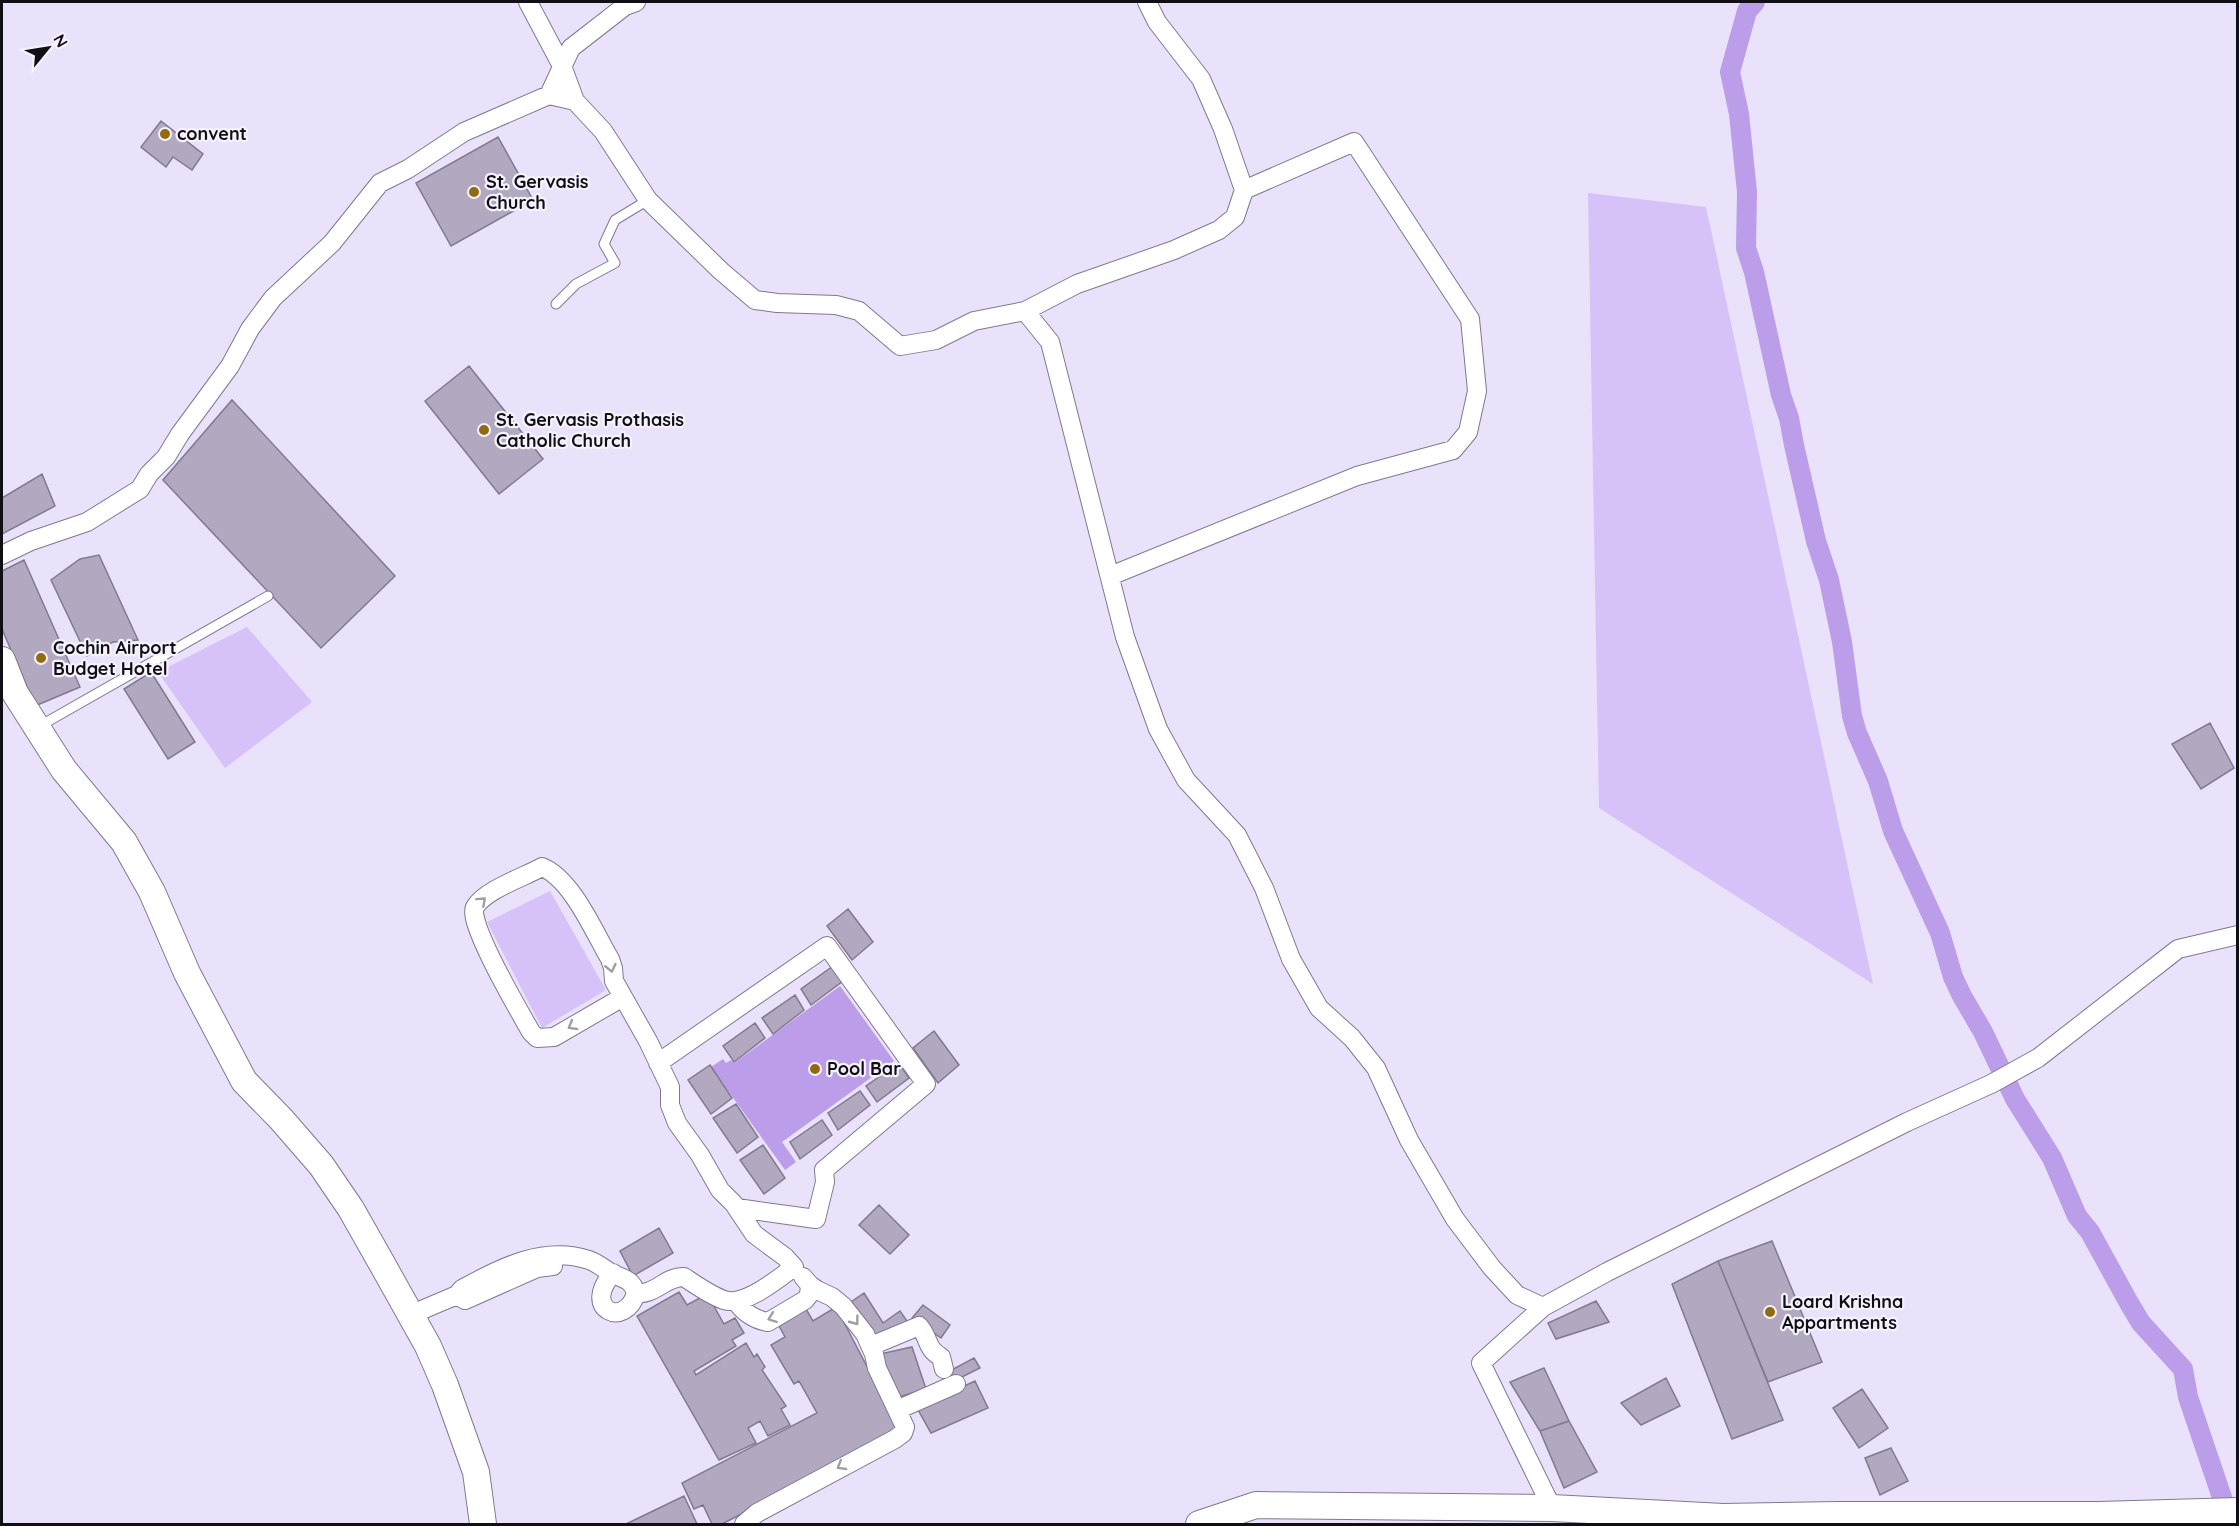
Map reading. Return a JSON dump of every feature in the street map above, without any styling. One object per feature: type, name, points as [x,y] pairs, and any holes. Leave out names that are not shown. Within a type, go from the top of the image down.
[{"type":"street","points":[[528,2],[562,66],[575,101],[603,131],[648,200],[721,271],[755,300],[836,305],[859,311],[900,346],[936,340],[974,321],[1025,311],[1077,284],[1174,250],[1219,230],[1234,217],[1244,190],[1223,129],[1202,79],[1157,22],[1147,2]]},
{"type":"street","points":[[549,95],[571,48],[625,6],[636,2]]},
{"type":"street","points":[[2,555],[31,541],[87,522],[140,489],[149,474],[166,457],[230,366],[250,329],[273,298],[332,243],[380,183],[408,169],[464,132],[549,95],[575,101]]},
{"type":"street","points":[[1110,576],[1356,476],[1453,450],[1468,432],[1477,391],[1470,320],[1354,142],[1244,190]]},
{"type":"street","points":[[1025,311],[1050,342],[1125,637],[1158,729],[1186,780],[1237,835],[1250,857],[1291,959],[1318,1008],[1352,1038],[1376,1068],[1409,1140],[1455,1219],[1492,1268],[1516,1294],[1543,1307]]},
{"type":"street","points":[[2,660],[15,693],[64,770],[124,842],[152,892],[187,973],[244,1081],[321,1165],[351,1209],[428,1346],[445,1385],[476,1473],[483,1524]]},
{"type":"street","points":[[623,997],[554,1037],[537,1038],[531,1032],[484,944],[472,912],[476,905],[497,890],[542,867],[550,870],[564,882],[610,959],[614,981],[648,1041],[670,1087],[670,1105],[673,1116],[700,1155],[720,1190],[737,1208],[754,1234],[785,1257],[810,1285],[843,1306],[857,1323],[871,1346],[877,1368],[905,1427],[903,1433],[757,1513],[744,1524]]},
{"type":"street","points":[[1552,1508],[1481,1363],[1543,1307],[1607,1272],[1907,1122],[1991,1084],[2038,1058],[2178,949],[2238,935]]},
{"type":"street","points":[[658,1063],[827,946],[926,1084],[824,1170],[825,1182],[816,1219],[737,1208]]},
{"type":"street","points":[[410,1315],[457,1296],[470,1284],[511,1264],[531,1258],[561,1257],[588,1260],[630,1281],[636,1293],[632,1304],[627,1309],[618,1312],[610,1312],[602,1303],[601,1289],[613,1274]]},
{"type":"street","points":[[636,1293],[643,1294],[676,1276],[684,1277],[725,1300],[737,1302],[794,1267]]},
{"type":"street","points":[[737,1302],[747,1313],[768,1322],[806,1300],[810,1285]]},
{"type":"street","points":[[871,1346],[919,1326],[931,1350],[941,1357],[944,1369]]},
{"type":"street","points":[[897,1410],[956,1384]]},
{"type":"street","points":[[1198,1524],[1256,1505],[1552,1508],[1723,1517],[2099,1515],[2238,1511]]},
{"type":"lane","points":[[556,304],[576,284],[615,262],[604,244],[615,220],[648,200]]},
{"type":"lane","points":[[38,727],[268,596]]},
{"type":"shaded area","points":[[1588,193],[1706,207],[1873,984],[1599,808]]},
{"type":"shaded area","points":[[247,627],[312,702],[225,768],[158,672]]},
{"type":"shaded area","points":[[550,891],[606,990],[542,1028],[487,922]]},
{"type":"shaded area","points":[[840,986],[894,1061],[782,1142],[796,1162],[785,1170],[711,1067],[723,1059],[726,1063],[731,1060],[734,1063]]},
{"type":"building","name":"convent","points":[[161,121],[203,154],[192,170],[173,157],[166,167],[141,147]]},
{"type":"building","name":"St. Gervasis Church","points":[[498,137],[533,200],[451,246],[416,183]]},
{"type":"building","name":"St. Gervasis Prothasis Catholic Church","points":[[469,366],[543,459],[499,494],[425,401]]},
{"type":"building","points":[[232,400],[395,576],[321,648],[163,480]]},
{"type":"building","points":[[42,474],[55,506],[2,534],[2,498]]},
{"type":"building","points":[[99,555],[138,640],[113,642],[87,656],[51,580],[80,559]]},
{"type":"building","name":"Cochin Airport Budget Hotel","points":[[24,560],[80,687],[35,706],[2,629],[2,571]]},
{"type":"building","points":[[151,672],[195,742],[168,759],[124,689]]},
{"type":"building","points":[[2210,723],[2234,768],[2201,789],[2172,744]]},
{"type":"building","points":[[848,909],[873,942],[852,960],[827,926]]},
{"type":"building","points":[[833,966],[843,981],[811,1005],[801,989]]},
{"type":"building","points":[[795,995],[804,1010],[773,1034],[762,1018]]},
{"type":"building","points":[[755,1023],[765,1038],[734,1062],[723,1046]]},
{"type":"building","points":[[934,1031],[959,1065],[938,1083],[913,1048]]},
{"type":"building","points":[[899,1063],[909,1078],[877,1102],[866,1086]]},
{"type":"building","points":[[710,1065],[732,1098],[711,1114],[688,1080]]},
{"type":"building","points":[[860,1091],[870,1105],[838,1130],[828,1113]]},
{"type":"building","points":[[736,1104],[758,1137],[737,1153],[713,1118]]},
{"type":"building","points":[[822,1120],[832,1135],[800,1159],[790,1142]]},
{"type":"building","points":[[763,1145],[785,1178],[764,1194],[740,1160]]},
{"type":"building","points":[[879,1205],[909,1235],[890,1254],[859,1225]]},
{"type":"building","points":[[659,1228],[673,1253],[633,1276],[620,1251]]},
{"type":"building","name":"Loard Krishna Appartments","points":[[1772,1241],[1822,1362],[1768,1382],[1718,1261]]},
{"type":"building","points":[[1718,1261],[1783,1420],[1732,1439],[1672,1284]]},
{"type":"building","points":[[679,1292],[687,1305],[707,1294],[724,1324],[735,1318],[744,1333],[732,1340],[736,1346],[694,1371],[696,1375],[746,1343],[754,1357],[757,1354],[765,1367],[762,1370],[786,1406],[781,1409],[790,1425],[768,1436],[760,1421],[748,1428],[756,1443],[719,1460],[637,1316]]},
{"type":"building","points":[[864,1293],[883,1323],[900,1311],[907,1321],[877,1339],[851,1302]]},
{"type":"building","points":[[1596,1301],[1609,1322],[1556,1339],[1548,1323]]},
{"type":"building","points":[[923,1305],[950,1325],[941,1338],[912,1318]]},
{"type":"building","points":[[836,1307],[901,1432],[722,1524],[712,1524],[703,1505],[694,1509],[682,1483],[817,1413],[799,1381],[794,1384],[771,1345],[785,1337],[779,1326],[806,1309],[813,1321]]},
{"type":"building","points":[[912,1347],[926,1389],[895,1398],[880,1354]]},
{"type":"building","points":[[974,1358],[980,1368],[946,1385],[942,1375]]},
{"type":"building","points":[[1544,1368],[1569,1421],[1540,1431],[1510,1382]]},
{"type":"building","points":[[1666,1378],[1680,1406],[1641,1425],[1621,1403]]},
{"type":"building","points":[[975,1381],[988,1408],[931,1433],[917,1408]]},
{"type":"building","points":[[1862,1389],[1888,1428],[1859,1448],[1833,1408]]},
{"type":"building","points":[[1569,1421],[1597,1472],[1564,1488],[1540,1431]]},
{"type":"building","points":[[1891,1448],[1908,1481],[1880,1495],[1865,1458]]},
{"type":"building","points":[[684,1496],[697,1524],[626,1524]]},
{"type":"waterway","points":[[1755,2],[1747,11],[1730,72],[1739,114],[1747,192],[1746,248],[1754,272],[1781,395],[1789,418],[1816,541],[1829,580],[1842,642],[1852,716],[1857,733],[1878,781],[1893,831],[1940,933],[1953,977],[1962,996],[1983,1032],[2015,1099],[2052,1158],[2077,1216],[2090,1232],[2141,1323],[2183,1369],[2188,1397],[2231,1524]]},
{"type":"place","name":"convent","points":[[165,134]]},
{"type":"place","name":"St. Gervasis Church","points":[[474,192]]},
{"type":"place","name":"St. Gervasis Prothasis Catholic Church","points":[[484,430]]},
{"type":"place","name":"Cochin Airport Budget Hotel","points":[[41,658]]},
{"type":"place","name":"Pool Bar","points":[[815,1069]]},
{"type":"place","name":"Loard Krishna Appartments","points":[[1770,1312]]}]
